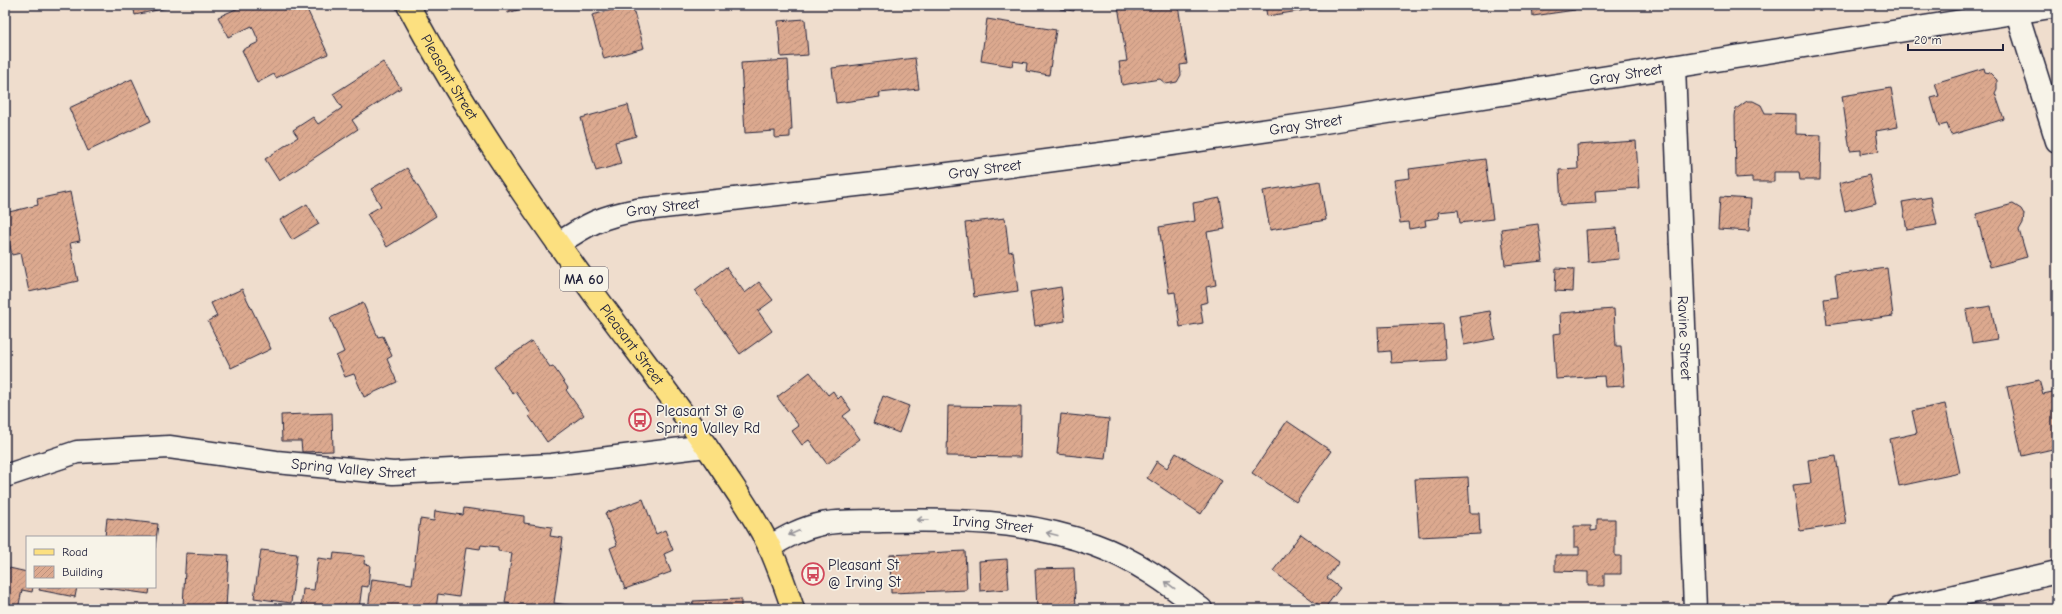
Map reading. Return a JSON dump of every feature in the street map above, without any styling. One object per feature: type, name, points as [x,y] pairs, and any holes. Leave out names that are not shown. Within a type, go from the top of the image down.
[{"type":"main road","name":"Pleasant Street","points":[[408,5],[440,64],[474,121],[558,244],[706,446],[739,496],[769,547],[793,609]]},
{"type":"street","name":"Gray Street","points":[[558,244],[587,225],[608,216],[637,210],[918,178],[1318,123],[1674,67],[2016,9],[2057,6]]},
{"type":"street","points":[[2016,9],[2057,141]]},
{"type":"street","name":"Ravine Street","points":[[1674,67],[1695,609]]},
{"type":"street","name":"Spring Valley Street","points":[[5,476],[77,452],[169,447],[276,462],[392,473],[552,465],[706,446]]},
{"type":"street","name":"Irving Street","points":[[769,547],[796,532],[821,524],[835,522],[928,520],[971,521],[1009,525],[1094,544],[1168,583],[1200,609]]},
{"type":"street","points":[[1899,609],[2057,572]]},
{"type":"building","points":[[133,5],[166,5],[166,8],[135,15]]},
{"type":"building","points":[[245,5],[305,5],[328,54],[276,78],[274,74],[257,83],[242,50],[259,42],[252,26],[228,37],[218,17]]},
{"type":"building","points":[[506,5],[534,5],[508,13]]},
{"type":"building","points":[[632,5],[644,48],[604,59],[592,15]]},
{"type":"building","points":[[1060,5],[1074,5],[1074,11],[1060,9]]},
{"type":"building","points":[[1178,5],[1187,64],[1180,65],[1181,75],[1177,82],[1166,84],[1160,79],[1122,85],[1119,62],[1127,61],[1118,6]]},
{"type":"building","points":[[1265,5],[1325,5],[1325,7],[1267,16]]},
{"type":"building","points":[[1532,5],[1574,5],[1575,10],[1533,16]]},
{"type":"building","points":[[805,19],[808,55],[781,57],[778,21]]},
{"type":"building","points":[[987,19],[1056,30],[1049,75],[1026,71],[1027,63],[1013,61],[1012,66],[981,61]]},
{"type":"building","points":[[915,58],[919,89],[879,93],[880,97],[836,103],[832,68]]},
{"type":"building","points":[[788,60],[792,130],[790,130],[790,137],[775,138],[775,131],[745,133],[741,63]]},
{"type":"building","points":[[383,62],[401,88],[352,120],[358,129],[279,181],[265,159],[298,137],[293,130],[313,117],[318,124],[342,108],[333,94]]},
{"type":"building","points":[[1984,68],[1985,72],[1990,73],[1997,80],[1997,89],[1995,93],[2004,119],[1951,135],[1947,124],[1939,126],[1931,98],[1939,96],[1935,83]]},
{"type":"building","points":[[132,79],[151,121],[88,151],[69,108]]},
{"type":"building","points":[[1891,88],[1898,127],[1876,131],[1879,151],[1861,154],[1861,150],[1850,151],[1842,96]]},
{"type":"building","points":[[1747,101],[1753,101],[1761,105],[1765,113],[1796,114],[1796,134],[1821,135],[1820,180],[1800,180],[1799,172],[1774,172],[1774,182],[1752,182],[1752,177],[1736,178],[1736,109]]},
{"type":"building","points":[[628,105],[636,136],[615,142],[621,164],[596,171],[581,118]]},
{"type":"building","points":[[1636,141],[1639,188],[1595,191],[1596,203],[1561,205],[1559,170],[1578,169],[1577,145]]},
{"type":"building","points":[[1485,159],[1493,219],[1460,223],[1458,210],[1438,212],[1439,218],[1425,220],[1426,226],[1409,229],[1408,222],[1400,223],[1394,180],[1410,178],[1409,169]]},
{"type":"building","points":[[407,168],[436,216],[387,247],[367,214],[381,206],[371,189]]},
{"type":"building","points":[[1869,175],[1876,203],[1845,211],[1839,183]]},
{"type":"building","points":[[1320,181],[1326,220],[1270,230],[1263,191]]},
{"type":"building","points":[[70,192],[80,241],[70,243],[78,281],[29,292],[21,253],[12,255],[5,223],[5,213],[38,205],[37,199]]},
{"type":"building","points":[[1720,197],[1751,199],[1749,231],[1718,229]]},
{"type":"building","points":[[1931,197],[1937,225],[1907,230],[1902,202]]},
{"type":"building","points":[[1220,198],[1225,229],[1207,232],[1216,285],[1206,287],[1208,302],[1200,304],[1203,323],[1180,327],[1175,292],[1169,293],[1159,227],[1195,221],[1193,203]]},
{"type":"building","points":[[307,204],[319,224],[292,240],[280,220]]},
{"type":"building","points":[[2013,204],[2021,209],[2024,214],[2023,223],[2019,230],[2027,257],[1990,267],[1976,214]]},
{"type":"building","points":[[1005,218],[1009,252],[1013,251],[1018,291],[974,297],[965,223]]},
{"type":"building","points":[[1538,224],[1543,261],[1505,265],[1501,229]]},
{"type":"building","points":[[1617,228],[1619,259],[1588,262],[1586,230]]},
{"type":"building","points":[[726,267],[745,293],[759,282],[773,300],[758,311],[772,331],[740,354],[695,291]]},
{"type":"building","points":[[1556,268],[1574,269],[1573,292],[1555,291]]},
{"type":"building","points":[[1887,268],[1893,316],[1827,325],[1824,299],[1838,297],[1835,275]]},
{"type":"building","points":[[1061,287],[1065,321],[1035,326],[1030,292]]},
{"type":"building","points":[[242,289],[271,349],[231,368],[208,321],[217,316],[211,303]]},
{"type":"building","points":[[363,303],[378,337],[383,336],[392,356],[387,359],[397,382],[364,397],[354,374],[345,377],[336,356],[344,352],[330,318]]},
{"type":"building","points":[[1991,306],[1997,339],[1972,343],[1966,310]]},
{"type":"building","points":[[1614,309],[1616,346],[1621,346],[1624,386],[1605,387],[1604,376],[1556,379],[1553,334],[1561,333],[1560,313]]},
{"type":"building","points":[[1490,311],[1495,339],[1464,345],[1459,316]]},
{"type":"building","points":[[1443,324],[1446,360],[1391,363],[1390,351],[1379,352],[1378,327]]},
{"type":"building","points":[[532,341],[550,367],[553,366],[568,388],[566,390],[584,415],[547,442],[529,416],[531,414],[516,392],[513,394],[494,367]]},
{"type":"building","points":[[810,372],[828,395],[833,391],[838,399],[841,396],[851,410],[843,416],[860,439],[827,464],[809,440],[802,445],[792,431],[799,426],[777,397]]},
{"type":"building","points":[[2039,380],[2043,394],[2057,391],[2057,448],[2022,456],[2007,387]]},
{"type":"building","points":[[883,396],[909,406],[899,433],[873,423]]},
{"type":"building","points":[[1945,404],[1960,473],[1899,486],[1890,439],[1917,433],[1912,411]]},
{"type":"building","points":[[948,406],[1021,407],[1020,457],[947,456]]},
{"type":"building","points":[[332,413],[333,451],[302,452],[301,441],[282,441],[281,415]]},
{"type":"building","points":[[1061,414],[1109,419],[1105,459],[1057,454]]},
{"type":"building","points":[[1287,421],[1331,451],[1296,502],[1252,473]]},
{"type":"building","points":[[1176,453],[1222,481],[1201,514],[1147,478],[1157,461],[1167,468]]},
{"type":"building","points":[[1836,456],[1846,524],[1800,531],[1793,485],[1811,483],[1808,460]]},
{"type":"building","points":[[1468,477],[1470,513],[1479,513],[1480,534],[1419,537],[1415,479]]},
{"type":"building","points":[[643,499],[656,534],[665,530],[673,550],[664,554],[671,572],[625,589],[610,548],[617,545],[605,513]]},
{"type":"building","points":[[464,508],[524,516],[524,523],[552,527],[550,536],[563,538],[554,603],[594,609],[526,609],[527,606],[505,603],[512,553],[498,551],[498,547],[481,545],[480,549],[466,547],[459,597],[438,594],[436,609],[368,609],[372,579],[412,584],[420,519],[434,521],[435,511],[463,515]]},
{"type":"building","points":[[107,518],[158,524],[156,540],[156,536],[105,536]]},
{"type":"building","points":[[1597,519],[1615,519],[1615,556],[1621,556],[1621,574],[1604,574],[1604,586],[1588,586],[1588,572],[1555,571],[1555,555],[1579,555],[1579,547],[1574,547],[1574,526],[1591,526],[1591,531],[1597,530]]},
{"type":"building","points":[[1301,534],[1339,562],[1327,578],[1340,588],[1324,609],[1273,571]]},
{"type":"building","points":[[261,550],[297,554],[291,603],[254,598]]},
{"type":"building","points":[[965,551],[967,590],[891,593],[890,555]]},
{"type":"building","points":[[186,553],[229,555],[226,608],[183,606]]},
{"type":"building","points":[[334,553],[365,556],[364,564],[370,565],[368,587],[362,586],[359,609],[301,609],[303,589],[314,590],[318,558],[333,560]]},
{"type":"building","points":[[1007,559],[1009,589],[980,591],[979,561]]},
{"type":"building","points":[[5,567],[26,572],[26,588],[33,588],[32,592],[22,590],[18,609],[5,609]]},
{"type":"building","points":[[1074,568],[1076,609],[1037,609],[1035,569]]},
{"type":"building","points":[[40,588],[77,588],[75,597],[39,590]]},
{"type":"building","points":[[106,588],[150,588],[149,594]]},
{"type":"building","points":[[741,599],[741,609],[693,609],[693,601]]},
{"type":"building","points":[[603,606],[629,609],[603,609]]},
{"type":"place","name":"Pleasant St @ Spring Valley Rd","points":[[640,420]]},
{"type":"place","name":"Pleasant St @ Irving St","points":[[813,574]]}]
